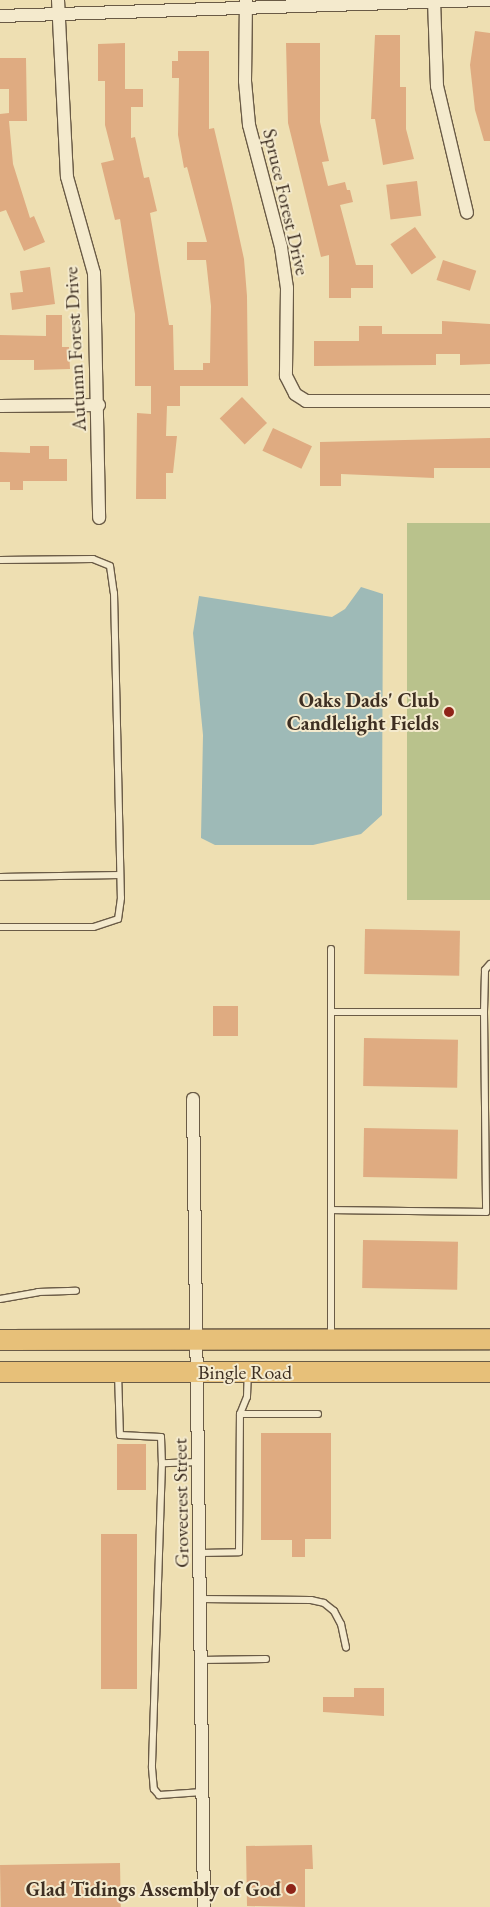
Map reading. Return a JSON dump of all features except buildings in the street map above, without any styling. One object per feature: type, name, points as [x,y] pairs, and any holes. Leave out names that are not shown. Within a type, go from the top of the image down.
[{"type":"main road","name":"Bingle Road","points":[[0,1340],[490,1339]]},
{"type":"main road","name":"Bingle Road","points":[[0,1372],[490,1372]]},
{"type":"street","points":[[0,16],[58,6],[490,0]]},
{"type":"street","points":[[434,1],[438,86],[467,213]]},
{"type":"street","name":"Spruce Forest Drive","points":[[246,4],[245,80],[249,125],[281,248],[287,288],[286,376],[295,394],[306,401],[490,401]]},
{"type":"street","name":"Autumn Forest Drive","points":[[58,6],[67,177],[94,273],[99,518]]},
{"type":"street","points":[[0,406],[98,405]]},
{"type":"street","name":"Grovecrest Street","points":[[193,1099],[198,1339],[204,1907]]},
{"type":"lane","points":[[0,560],[93,559],[110,566],[114,593],[120,875],[118,919],[93,927],[0,927]]},
{"type":"lane","points":[[0,877],[120,875]]},
{"type":"lane","points":[[331,949],[331,1339]]},
{"type":"lane","points":[[331,1210],[488,1212],[484,1012],[485,970],[490,964]]},
{"type":"lane","points":[[331,1012],[484,1012]]},
{"type":"lane","points":[[0,1299],[38,1292],[76,1291]]},
{"type":"lane","points":[[118,1372],[120,1435],[161,1437],[162,1463],[152,1768],[154,1789],[159,1795],[203,1792]]},
{"type":"lane","points":[[200,1553],[239,1552],[240,1414],[248,1397],[248,1372]]},
{"type":"lane","points":[[240,1414],[318,1414]]},
{"type":"lane","points":[[162,1463],[199,1462]]},
{"type":"lane","points":[[200,1599],[311,1600],[324,1603],[334,1612],[341,1624],[346,1647]]},
{"type":"lane","points":[[201,1660],[266,1659]]},
{"type":"green space","name":"Oaks Dads' Club Candlelight Fields","points":[[407,523],[490,523],[490,900],[407,900]]},
{"type":"water","points":[[361,587],[383,594],[382,815],[361,834],[313,845],[215,845],[201,838],[203,735],[193,633],[199,596],[332,617],[345,609]]},
{"type":"place","name":"Oaks Dads' Club Candlelight Fields","points":[[449,712]]},
{"type":"place","name":"Glad Tidings Assembly of God","points":[[291,1889]]}]
